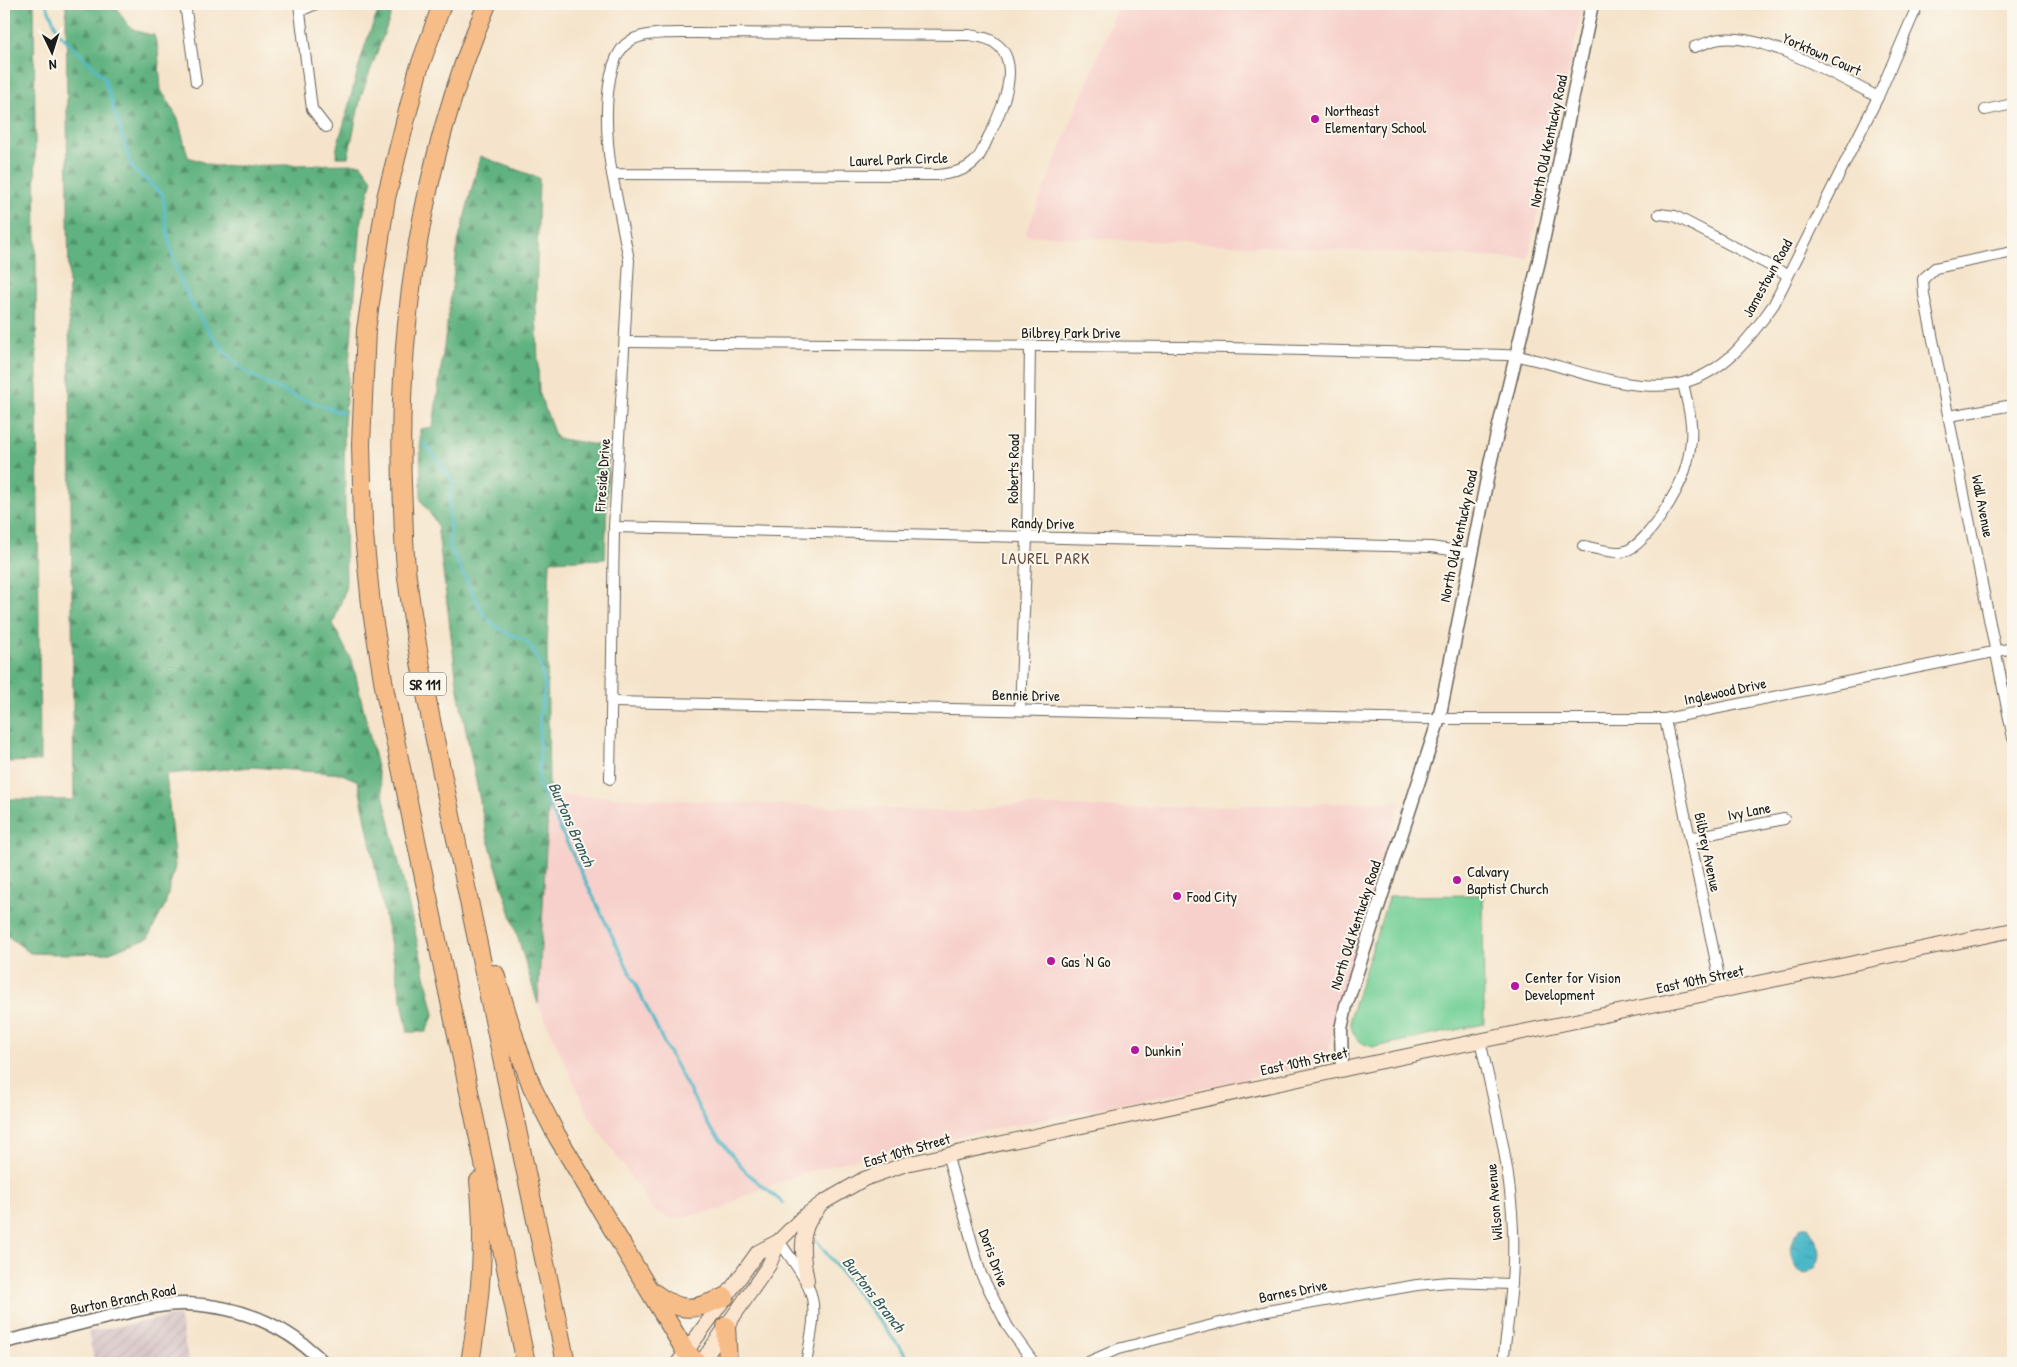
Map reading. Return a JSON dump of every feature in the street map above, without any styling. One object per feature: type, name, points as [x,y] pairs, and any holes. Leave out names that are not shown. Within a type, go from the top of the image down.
[{"type":"highway","name":"SR 111","points":[[442,4],[418,71],[386,198],[366,330],[361,444],[363,525],[371,605],[385,692],[526,1363]]},
{"type":"highway","name":"SR 111","points":[[487,4],[465,57],[431,172],[412,279],[401,388],[400,452],[407,576],[428,703],[566,1363]]},
{"type":"highway","points":[[464,878],[516,1043],[532,1087],[557,1136],[691,1360]]},
{"type":"highway","points":[[452,1008],[474,1139],[482,1222],[481,1287],[470,1363]]},
{"type":"highway","points":[[650,1290],[669,1304],[683,1308],[699,1308],[725,1297]]},
{"type":"highway","points":[[726,1326],[728,1363]]},
{"type":"main road","name":"East 10th Street","points":[[691,1360],[725,1297],[758,1252],[779,1241],[802,1218],[824,1202],[864,1179],[906,1164],[1342,1069],[1722,992],[2013,930]]},
{"type":"main road","points":[[807,1280],[801,1244],[813,1214],[824,1202]]},
{"type":"main road","points":[[691,1360],[726,1326],[769,1265],[779,1241]]},
{"type":"street","points":[[186,4],[196,82]]},
{"type":"street","points":[[316,4],[300,7],[312,109],[326,127]]},
{"type":"street","name":"North Old Kentucky Road","points":[[1342,1069],[1340,1029],[1346,1006],[1439,719],[1470,553],[1539,262],[1592,4]]},
{"type":"street","name":"Jamestown Road","points":[[1516,355],[1612,380],[1662,385],[1683,383],[1714,370],[1734,355],[1764,318],[1788,275],[1878,97],[1918,4]]},
{"type":"street","name":"Laurel Park Circle","points":[[721,33],[969,35],[985,38],[996,43],[1005,54],[1008,80],[1000,113],[977,159],[962,171],[920,175],[612,174],[608,125],[610,71],[616,55],[635,38],[650,35],[721,33]]},
{"type":"street","name":"Yorktown Court","points":[[1694,47],[1719,39],[1744,40],[1799,58],[1878,97]]},
{"type":"street","points":[[1985,110],[2013,104]]},
{"type":"street","name":"Fireside Drive","points":[[610,779],[614,527],[626,342],[629,260],[612,174]]},
{"type":"street","points":[[1659,214],[1674,216],[1788,275]]},
{"type":"street","name":"Wall Avenue","points":[[2013,252],[1935,268],[1923,280],[1924,295],[2013,738]]},
{"type":"street","name":"Bilbrey Park Drive","points":[[626,342],[1184,347],[1516,355]]},
{"type":"street","name":"Roberts Road","points":[[1020,710],[1027,538],[1030,347]]},
{"type":"street","points":[[1583,546],[1620,552],[1634,547],[1653,526],[1668,503],[1685,471],[1691,438],[1690,412],[1683,383]]},
{"type":"street","points":[[1949,416],[2013,405]]},
{"type":"street","name":"Randy Drive","points":[[614,527],[1421,547],[1470,553]]},
{"type":"street","name":"Inglewood Drive","points":[[1439,719],[1665,719],[2013,648]]},
{"type":"street","name":"Bennie Drive","points":[[612,702],[1439,719]]},
{"type":"street","name":"Bilbrey Avenue","points":[[1665,719],[1722,992]]},
{"type":"street","name":"Ivy Lane","points":[[1690,838],[1784,819]]},
{"type":"street","name":"Wilson Avenue","points":[[1480,1040],[1504,1152],[1511,1200],[1513,1231],[1512,1284],[1502,1363]]},
{"type":"street","name":"Doris Drive","points":[[947,1154],[981,1274],[1008,1327],[1034,1363]]},
{"type":"street","points":[[779,1241],[807,1280],[814,1299],[815,1319],[806,1363]]},
{"type":"street","name":"Barnes Drive","points":[[1086,1363],[1118,1348],[1267,1311],[1417,1284],[1449,1282],[1512,1284]]},
{"type":"street","name":"Burton Branch Road","points":[[4,1342],[132,1312],[186,1304],[226,1309],[251,1315],[275,1325],[324,1363]]},
{"type":"shaded area","name":"Northeast Elementary School","points":[[1119,4],[1583,4],[1528,259],[1025,235]]},
{"type":"shaded area","points":[[549,789],[560,795],[963,812],[1007,805],[1143,808],[1401,801],[1325,1059],[1316,1064],[1258,1077],[894,1149],[804,1173],[739,1198],[723,1209],[672,1220],[654,1210],[590,1118],[538,1004]]},
{"type":"shaded area","points":[[179,1315],[189,1363],[95,1363],[88,1332]]},
{"type":"green space","points":[[4,4],[34,4],[40,761],[4,762]]},
{"type":"green space","points":[[66,4],[115,4],[122,17],[130,26],[139,32],[154,35],[158,49],[161,90],[178,119],[188,157],[214,166],[361,164],[372,179],[361,224],[344,423],[346,588],[333,624],[353,664],[434,1014],[426,1032],[408,1032],[358,781],[342,774],[252,767],[166,774],[175,866],[165,905],[148,938],[107,953],[30,953],[4,933],[4,799],[74,800]]},
{"type":"green space","points":[[382,4],[395,4],[361,96],[348,157],[336,157],[338,142],[360,60]]},
{"type":"green space","points":[[480,156],[539,178],[536,307],[539,392],[556,438],[609,447],[605,559],[550,561],[547,649],[549,789],[538,1004],[487,836],[458,691],[437,524],[421,500],[420,429],[433,427],[458,243]]},
{"type":"green space","points":[[1483,895],[1484,1024],[1374,1047],[1357,1039],[1351,1024],[1352,1011],[1389,896]]},
{"type":"water","points":[[1802,1227],[1808,1227],[1816,1240],[1820,1252],[1817,1263],[1806,1274],[1799,1272],[1791,1255],[1794,1237]]},
{"type":"waterway","name":"Burtons Branch","points":[[46,4],[59,33],[104,77],[132,168],[163,195],[168,237],[179,276],[207,329],[230,358],[253,376],[290,394],[343,413]]},
{"type":"waterway","name":"Burtons Branch","points":[[424,443],[453,481],[449,502],[450,548],[484,615],[501,630],[526,641],[539,659],[545,687],[540,713],[539,785],[665,1045],[708,1125],[747,1173],[783,1203]]},
{"type":"waterway","name":"Burtons Branch","points":[[816,1240],[912,1363]]},
{"type":"place","name":"Northeast Elementary School","points":[[1315,119]]},
{"type":"place","name":"Calvary Baptist Church","points":[[1457,880]]},
{"type":"place","name":"Food City","points":[[1177,896]]},
{"type":"place","name":"Gas 'N Go","points":[[1051,961]]},
{"type":"place","name":"Center for Vision Development","points":[[1515,986]]},
{"type":"place","name":"Dunkin'","points":[[1135,1050]]},
{"type":"district","name":"LAUREL PARK","points":[[1046,558]]}]
